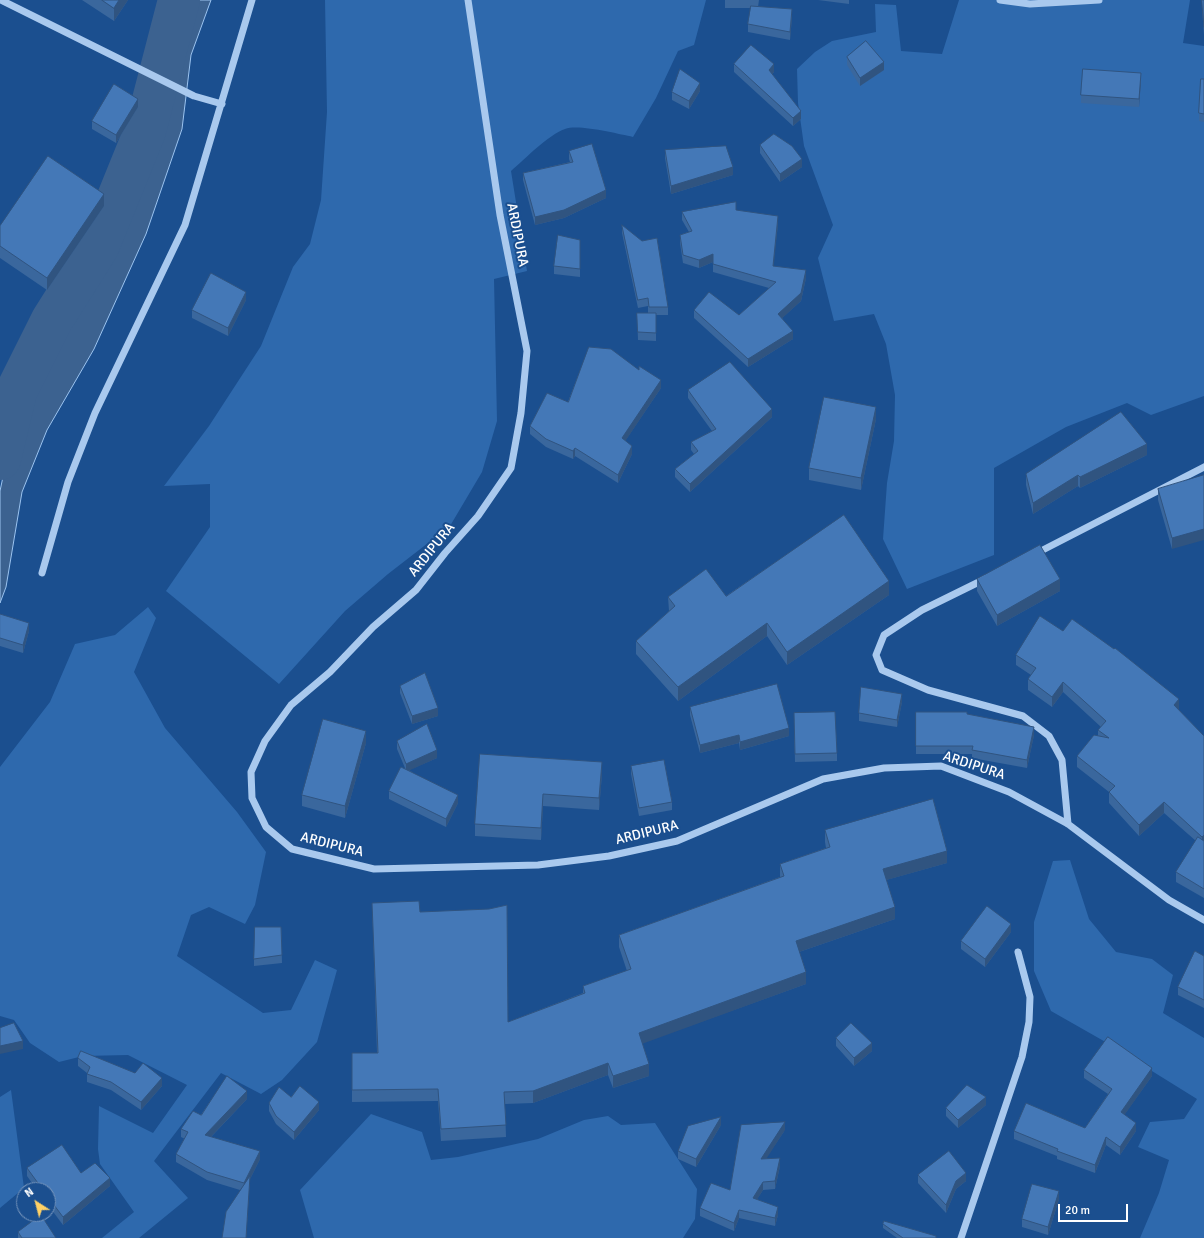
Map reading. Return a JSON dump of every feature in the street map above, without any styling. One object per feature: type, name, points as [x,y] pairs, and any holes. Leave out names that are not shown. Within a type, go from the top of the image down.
[{"type":"street","points":[[1,0],[194,96],[222,104]]},
{"type":"street","points":[[42,573],[68,482],[95,413],[185,225],[252,0]]},
{"type":"street","name":"ARDIPURA","points":[[468,0],[500,215],[527,351],[521,413],[511,468],[478,516],[445,553],[416,590],[372,627],[330,672],[291,705],[265,741],[250,772],[252,798],[266,827],[292,849],[374,869],[538,865],[608,856],[677,841],[823,779],[884,768],[941,766],[1009,792],[1068,824],[1170,900],[1204,920]]},
{"type":"street","points":[[1000,0],[1030,4],[1099,0]]},
{"type":"street","points":[[1028,558],[1204,467]]},
{"type":"street","points":[[994,575],[922,610],[884,635],[876,655],[882,670],[928,690],[1023,716],[1049,736],[1062,760],[1068,824]]},
{"type":"street","points":[[961,1238],[1022,1057],[1029,1022],[1030,997],[1018,952]]},
{"type":"shaded area","points":[[179,0],[211,0],[191,55],[182,129],[146,234],[94,349],[47,430],[22,492],[6,587],[0,603],[0,491],[12,434],[110,240],[141,164]]},
{"type":"shaded area","points":[[325,0],[706,0],[694,45],[678,51],[656,98],[633,137],[589,129],[565,129],[551,136],[511,171],[527,271],[494,279],[497,421],[482,472],[450,526],[388,574],[345,611],[279,684],[166,591],[210,527],[210,484],[164,486],[209,426],[261,346],[293,267],[310,244],[321,200],[327,112]]},
{"type":"shaded area","points":[[959,0],[1190,0],[1183,43],[1204,46],[1204,396],[1151,415],[1127,403],[1066,427],[994,468],[994,555],[907,589],[883,539],[887,483],[894,441],[895,395],[886,344],[874,314],[834,321],[818,258],[833,225],[804,146],[798,103],[797,69],[815,52],[832,41],[876,32],[875,4],[896,5],[901,51],[942,54]]},
{"type":"shaded area","points":[[148,607],[156,618],[134,672],[165,728],[237,812],[266,852],[255,905],[245,924],[209,907],[191,915],[177,956],[263,1013],[291,1010],[315,960],[337,970],[317,1042],[282,1080],[261,1094],[221,1073],[154,1161],[188,1198],[139,1238],[102,1238],[134,1212],[100,1164],[98,1149],[99,1106],[153,1133],[187,1085],[128,1055],[83,1056],[59,1062],[30,1043],[14,1020],[0,1016],[0,767],[50,702],[75,644],[115,635]]},
{"type":"shaded area","points":[[1070,860],[1089,919],[1116,952],[1152,959],[1173,975],[1163,1013],[1204,1038],[1204,1238],[1140,1238],[1159,1193],[1169,1160],[1138,1147],[1150,1122],[1184,1119],[1197,1099],[1102,1040],[1051,1011],[1034,971],[1034,922],[1053,861]]},
{"type":"shaded area","points":[[11,1090],[23,1182],[16,1182],[16,1195],[0,1208],[0,1097]]},
{"type":"shaded area","points":[[371,1114],[422,1132],[431,1160],[458,1157],[538,1139],[584,1120],[608,1116],[621,1125],[655,1123],[697,1189],[695,1219],[683,1238],[314,1238],[300,1190]]},
{"type":"building","points":[[102,0],[119,0],[114,8]]},
{"type":"building","points":[[1202,0],[1204,0],[1204,27]]},
{"type":"building","points":[[751,6],[792,9],[790,32],[748,24]]},
{"type":"building","points":[[866,41],[884,62],[860,78],[847,57]]},
{"type":"building","points":[[751,45],[774,64],[769,70],[801,111],[793,118],[734,64]]},
{"type":"building","points":[[680,69],[700,83],[689,101],[672,92]]},
{"type":"building","points":[[1083,69],[1141,73],[1139,99],[1081,95]]},
{"type":"building","points":[[1201,79],[1204,79],[1204,114],[1199,113]]},
{"type":"building","points":[[114,84],[138,99],[116,135],[92,121]]},
{"type":"building","points":[[774,134],[792,146],[802,159],[780,174],[760,145]]},
{"type":"building","points":[[592,144],[606,190],[564,210],[535,217],[523,173],[573,162],[569,151]]},
{"type":"building","points":[[726,146],[733,167],[671,186],[665,150]]},
{"type":"building","points":[[48,156],[104,194],[47,278],[0,246],[0,226]]},
{"type":"building","points":[[736,202],[736,210],[778,216],[773,266],[806,270],[801,293],[778,314],[793,331],[748,359],[694,310],[709,292],[739,315],[776,282],[713,264],[713,254],[699,260],[683,255],[680,235],[692,231],[682,212]]},
{"type":"building","points":[[622,225],[642,241],[657,238],[668,307],[649,307],[648,298],[638,300]]},
{"type":"building","points":[[558,235],[580,240],[580,269],[554,266]]},
{"type":"building","points":[[211,273],[246,292],[228,328],[192,310]]},
{"type":"building","points":[[637,313],[656,313],[656,333],[638,332]]},
{"type":"building","points":[[589,347],[611,349],[639,370],[639,366],[661,380],[622,438],[632,446],[618,475],[575,448],[573,451],[546,439],[530,426],[547,393],[568,402]]},
{"type":"building","points":[[730,362],[772,409],[690,484],[675,469],[698,451],[691,442],[716,429],[688,390]]},
{"type":"building","points":[[824,397],[876,407],[861,478],[809,468]]},
{"type":"building","points":[[1121,412],[1147,444],[1080,477],[1078,475],[1033,503],[1026,474]]},
{"type":"building","points":[[1204,475],[1204,529],[1172,538],[1158,489]]},
{"type":"building","points":[[844,515],[889,581],[787,652],[767,623],[678,687],[636,641],[675,606],[668,597],[706,569],[726,596]]},
{"type":"building","points":[[1040,545],[1060,579],[997,615],[977,579]]},
{"type":"building","points":[[0,614],[29,623],[23,645],[0,638]]},
{"type":"building","points":[[1040,616],[1063,631],[1072,619],[1114,649],[1115,648],[1179,699],[1174,705],[1204,736],[1204,835],[1202,837],[1164,802],[1139,825],[1109,792],[1115,786],[1077,756],[1094,735],[1109,738],[1098,730],[1106,721],[1063,682],[1052,697],[1028,679],[1036,668],[1016,655]]},
{"type":"building","points":[[425,673],[438,708],[412,716],[400,686]]},
{"type":"building","points":[[777,684],[789,728],[740,742],[739,735],[700,745],[690,707]]},
{"type":"building","points":[[861,687],[902,694],[897,720],[859,713]]},
{"type":"building","points":[[835,712],[837,753],[795,754],[794,713]]},
{"type":"building","points":[[916,712],[967,712],[967,714],[1034,727],[1027,760],[972,750],[973,746],[916,746]]},
{"type":"building","points":[[323,719],[366,731],[345,806],[302,795]]},
{"type":"building","points":[[427,724],[437,750],[406,764],[397,741]]},
{"type":"building","points":[[480,754],[602,762],[599,798],[543,794],[541,828],[475,824]]},
{"type":"building","points":[[664,760],[672,802],[639,808],[631,766]]},
{"type":"building","points":[[401,767],[458,795],[446,819],[389,791]]},
{"type":"building","points":[[933,799],[947,851],[883,869],[895,907],[796,941],[806,972],[639,1033],[649,1064],[613,1076],[608,1063],[533,1091],[504,1092],[506,1125],[441,1129],[438,1089],[352,1090],[352,1053],[378,1053],[372,903],[419,901],[420,912],[489,909],[507,905],[508,1022],[585,993],[583,986],[631,969],[619,935],[784,876],[780,864],[830,847],[825,830]]},
{"type":"building","points":[[1198,837],[1204,841],[1204,889],[1176,872]]},
{"type":"building","points":[[987,906],[1011,924],[985,959],[961,941]]},
{"type":"building","points":[[255,927],[281,927],[282,955],[254,959]]},
{"type":"building","points":[[1195,951],[1204,956],[1204,1000],[1178,987]]},
{"type":"building","points":[[14,1023],[23,1041],[0,1046],[0,1028]]},
{"type":"building","points":[[851,1023],[872,1043],[854,1058],[836,1038]]},
{"type":"building","points":[[1108,1037],[1152,1068],[1121,1112],[1136,1123],[1120,1147],[1106,1137],[1095,1165],[1057,1151],[1058,1149],[1014,1131],[1026,1103],[1085,1128],[1112,1089],[1084,1070]]},
{"type":"building","points":[[81,1051],[135,1073],[143,1063],[162,1078],[141,1102],[111,1082],[87,1074],[90,1067],[78,1058]]},
{"type":"building","points":[[227,1076],[247,1091],[205,1135],[260,1151],[244,1183],[207,1172],[176,1154],[188,1132],[181,1129],[193,1111],[201,1115]]},
{"type":"building","points":[[967,1085],[986,1097],[958,1120],[946,1108]]},
{"type":"building","points":[[300,1086],[319,1102],[294,1132],[276,1116],[269,1103],[279,1087],[291,1097]]},
{"type":"building","points":[[721,1117],[696,1159],[678,1151],[688,1126]]},
{"type":"building","points":[[785,1122],[761,1159],[780,1158],[775,1181],[763,1182],[753,1198],[778,1207],[775,1218],[739,1210],[734,1223],[700,1208],[711,1183],[730,1190],[741,1125]]},
{"type":"building","points":[[62,1145],[81,1173],[95,1163],[110,1178],[63,1217],[56,1208],[56,1182],[37,1182],[27,1168]]},
{"type":"building","points":[[949,1151],[966,1173],[956,1181],[946,1205],[918,1175]]},
{"type":"building","points":[[250,1176],[246,1238],[222,1238],[226,1212]]},
{"type":"building","points":[[1032,1184],[1059,1191],[1048,1227],[1022,1219]]},
{"type":"building","points":[[884,1221],[936,1236],[936,1238],[903,1238],[883,1224]]},
{"type":"building","points":[[32,1222],[46,1222],[56,1238],[22,1238],[18,1232]]},
{"type":"waterway","points":[[0,459],[16,392],[52,320],[98,247],[145,131],[179,0]]}]
